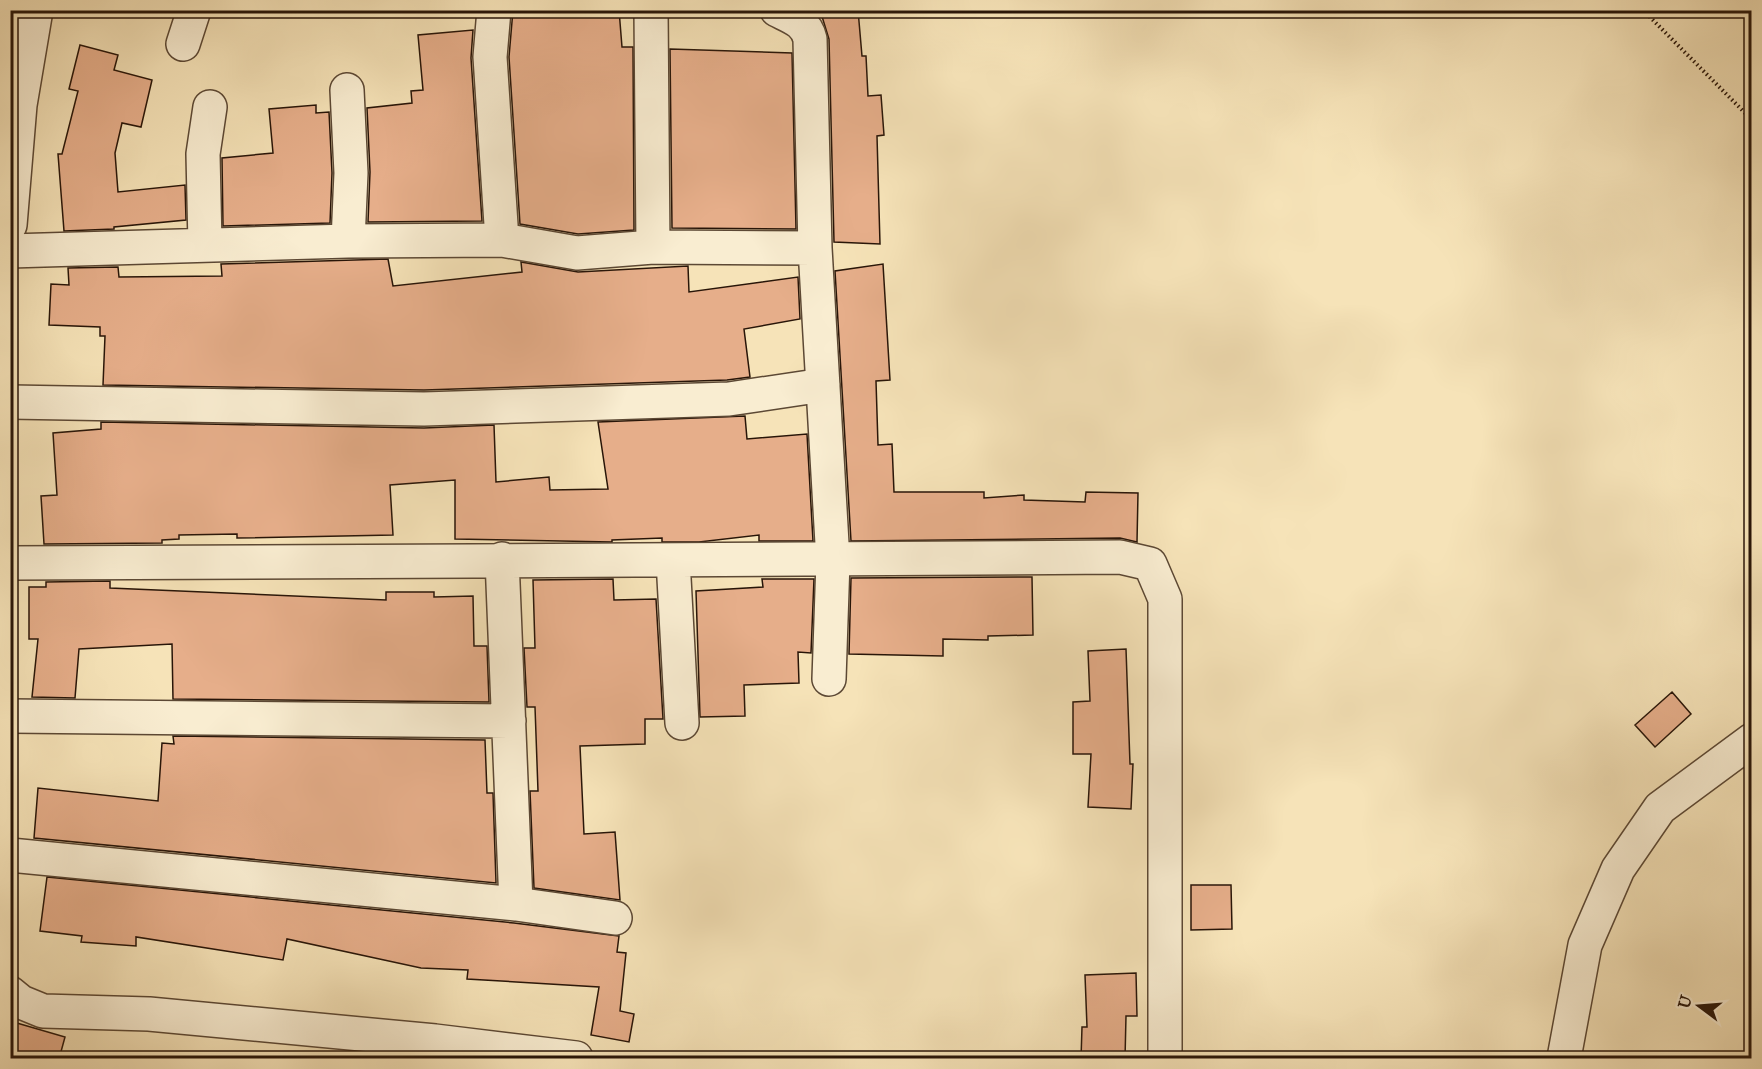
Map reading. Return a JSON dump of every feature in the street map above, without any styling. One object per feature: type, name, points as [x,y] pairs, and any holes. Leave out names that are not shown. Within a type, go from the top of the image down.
[{"type":"street","points":[[10,225],[15,105],[36,10]]},
{"type":"street","points":[[183,44],[194,10]]},
{"type":"street","points":[[494,10],[490,57],[502,240]]},
{"type":"street","points":[[651,10],[653,247]]},
{"type":"street","points":[[777,10],[808,28],[810,39],[815,248],[833,561],[829,680]]},
{"type":"street","points":[[346,90],[351,172],[348,241]]},
{"type":"street","points":[[205,245],[203,154],[210,107]]},
{"type":"street","points":[[10,251],[348,241],[502,240],[577,253],[653,247],[815,248]]},
{"type":"street","points":[[10,402],[436,409],[729,399],[823,385]]},
{"type":"street","points":[[10,563],[502,559],[833,561],[1120,557],[1150,564],[1165,598],[1166,1059]]},
{"type":"street","points":[[502,559],[516,904]]},
{"type":"street","points":[[673,560],[682,723]]},
{"type":"street","points":[[10,716],[509,721]]},
{"type":"street","points":[[1564,1059],[1585,945],[1618,870],[1660,808],[1752,740]]},
{"type":"street","points":[[10,855],[516,904],[615,918]]},
{"type":"street","points":[[10,993],[21,1002],[43,1011],[149,1014],[435,1041],[576,1059]]},
{"type":"path","points":[[1642,10],[1752,120]]},
{"type":"building","points":[[513,10],[619,10],[622,47],[633,47],[634,230],[578,234],[520,224],[509,57]]},
{"type":"building","points":[[820,10],[858,10],[862,56],[866,56],[868,96],[881,95],[884,135],[877,136],[880,244],[834,242],[829,39]]},
{"type":"building","points":[[473,30],[471,58],[482,221],[368,222],[370,172],[367,108],[412,103],[411,91],[423,90],[418,35]]},
{"type":"building","points":[[80,45],[118,55],[114,70],[152,80],[141,127],[122,123],[115,153],[118,192],[185,185],[186,220],[114,227],[114,229],[64,231],[58,154],[62,154],[78,91],[69,89]]},
{"type":"building","points":[[670,49],[792,53],[796,229],[672,228]]},
{"type":"building","points":[[316,105],[316,113],[329,112],[332,173],[330,223],[223,226],[222,158],[273,153],[269,109]]},
{"type":"building","points":[[388,259],[393,286],[522,272],[521,262],[578,272],[688,266],[689,292],[798,277],[800,319],[744,329],[750,377],[727,380],[424,390],[103,385],[105,336],[100,336],[100,327],[49,325],[51,284],[69,285],[68,268],[118,267],[119,277],[222,276],[221,264]]},
{"type":"building","points":[[883,264],[890,380],[876,381],[878,445],[892,444],[894,492],[984,492],[984,498],[1024,495],[1024,500],[1085,502],[1086,492],[1138,493],[1137,542],[1120,538],[851,541],[835,271]]},
{"type":"building","points":[[745,416],[747,439],[807,434],[813,541],[759,541],[759,535],[699,542],[662,542],[662,538],[612,540],[612,542],[455,539],[455,480],[390,485],[393,535],[237,538],[237,534],[179,535],[179,539],[162,540],[162,543],[44,544],[41,496],[57,495],[53,433],[101,429],[101,422],[424,428],[494,425],[496,482],[549,477],[550,490],[608,489],[598,422]]},
{"type":"building","points":[[1032,577],[1033,635],[988,636],[988,640],[943,639],[943,656],[849,654],[851,578]]},
{"type":"building","points":[[613,579],[614,600],[656,599],[663,719],[645,719],[645,744],[580,746],[584,834],[615,832],[620,900],[534,888],[530,791],[538,791],[535,707],[527,707],[524,648],[535,648],[533,580]]},
{"type":"building","points":[[762,579],[814,579],[811,653],[798,652],[799,683],[744,685],[745,716],[700,717],[696,591],[763,587]]},
{"type":"building","points":[[110,581],[110,588],[386,600],[386,592],[434,592],[434,597],[473,596],[474,646],[487,646],[489,702],[173,699],[172,644],[79,649],[75,698],[32,697],[38,639],[29,639],[29,587],[46,587],[46,582]]},
{"type":"building","points":[[1126,649],[1130,764],[1133,764],[1131,809],[1088,807],[1091,754],[1073,754],[1073,702],[1090,701],[1088,651]]},
{"type":"building","points":[[1672,692],[1691,714],[1655,747],[1635,725]]},
{"type":"building","points":[[173,736],[485,740],[487,793],[493,793],[496,883],[34,838],[38,788],[158,801],[162,743],[174,744]]},
{"type":"building","points":[[47,877],[514,923],[619,936],[617,952],[626,953],[620,1011],[634,1014],[629,1042],[591,1035],[599,987],[467,979],[468,970],[421,968],[287,939],[283,960],[136,937],[136,946],[81,942],[82,936],[40,931]]},
{"type":"building","points":[[1191,885],[1231,885],[1232,929],[1191,930]]},
{"type":"building","points":[[1136,973],[1137,1016],[1126,1016],[1125,1059],[1081,1059],[1082,1027],[1087,1027],[1085,975]]},
{"type":"building","points":[[10,1021],[65,1037],[59,1059],[10,1059]]}]
